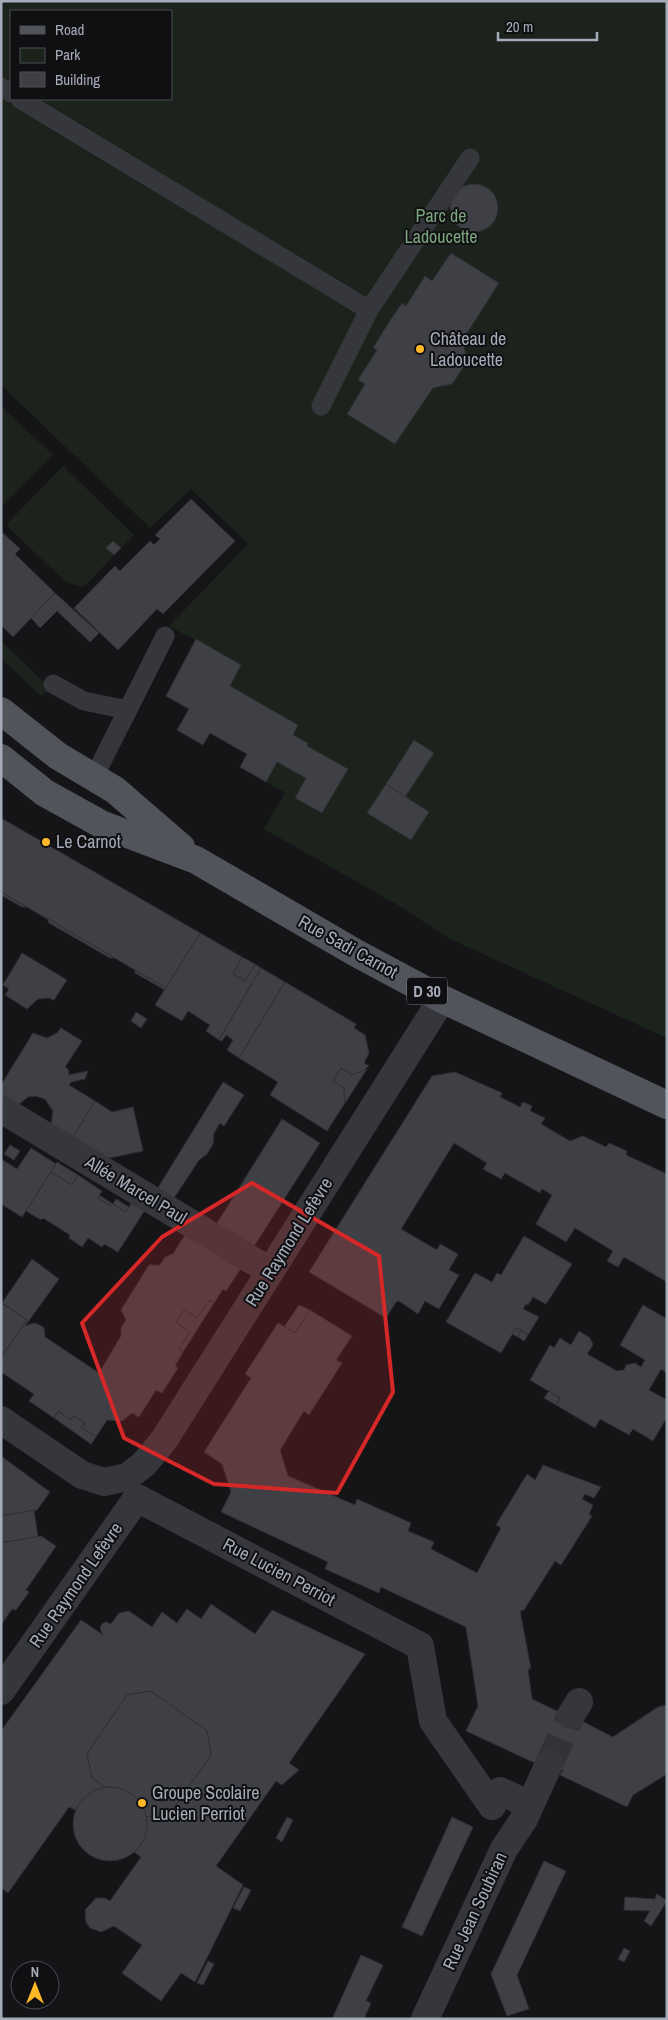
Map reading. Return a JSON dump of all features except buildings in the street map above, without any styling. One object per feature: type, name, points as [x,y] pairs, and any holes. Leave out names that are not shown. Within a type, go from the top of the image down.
[{"type":"main road","name":"Rue Sadi Carnot","points":[[1,710],[58,756],[115,790],[196,860]]},
{"type":"main road","name":"Rue Sadi Carnot","points":[[1,758],[46,793],[101,824],[196,860],[356,953],[442,999],[667,1105]]},
{"type":"street","name":"Rue Raymond Lefèvre","points":[[1,1691],[123,1486],[164,1440],[442,999]]},
{"type":"street","name":"Allée Marcel Paul","points":[[1,1109],[270,1272]]},
{"type":"street","name":"Rue Lucien Perriot","points":[[1,1420],[82,1475],[123,1486],[420,1646],[433,1721],[492,1806],[500,1791],[527,1812]]},
{"type":"street","name":"Rue Jean Soubiran","points":[[425,2019],[504,1849],[527,1812],[549,1764]]},
{"type":"lane","points":[[22,100],[369,310]]},
{"type":"lane","points":[[321,406],[369,310],[470,158]]},
{"type":"lane","points":[[94,777],[165,636]]},
{"type":"lane","points":[[53,684],[84,701],[128,710]]},
{"type":"highlighted area","points":[[252,1183],[379,1256],[393,1392],[337,1493],[214,1484],[124,1438],[82,1323],[162,1237]]},
{"type":"green space","name":"Parc de Ladoucette","points":[[1,1],[667,1],[667,1038],[450,939],[396,904],[264,829],[285,793],[266,782],[277,762],[306,778],[295,798],[322,813],[348,769],[307,746],[308,743],[293,735],[298,725],[230,686],[241,665],[169,626],[248,544],[191,489],[150,528],[1,385]]},
{"type":"green space","points":[[1,406],[53,455],[4,505],[1,502]]},
{"type":"green space","points":[[63,466],[134,535],[121,548],[113,541],[106,548],[114,555],[87,584],[81,587],[66,582],[6,525]]},
{"type":"green space","points":[[1,641],[50,688],[41,696],[1,658]]},
{"type":"tunnel","points":[[549,1764],[571,1715]]},
{"type":"place","name":"Château de Ladoucette","points":[[420,349]]},
{"type":"place","name":"Le Carnot","points":[[46,842]]},
{"type":"place","name":"Groupe Scolaire Lucien Perriot","points":[[142,1803]]}]
